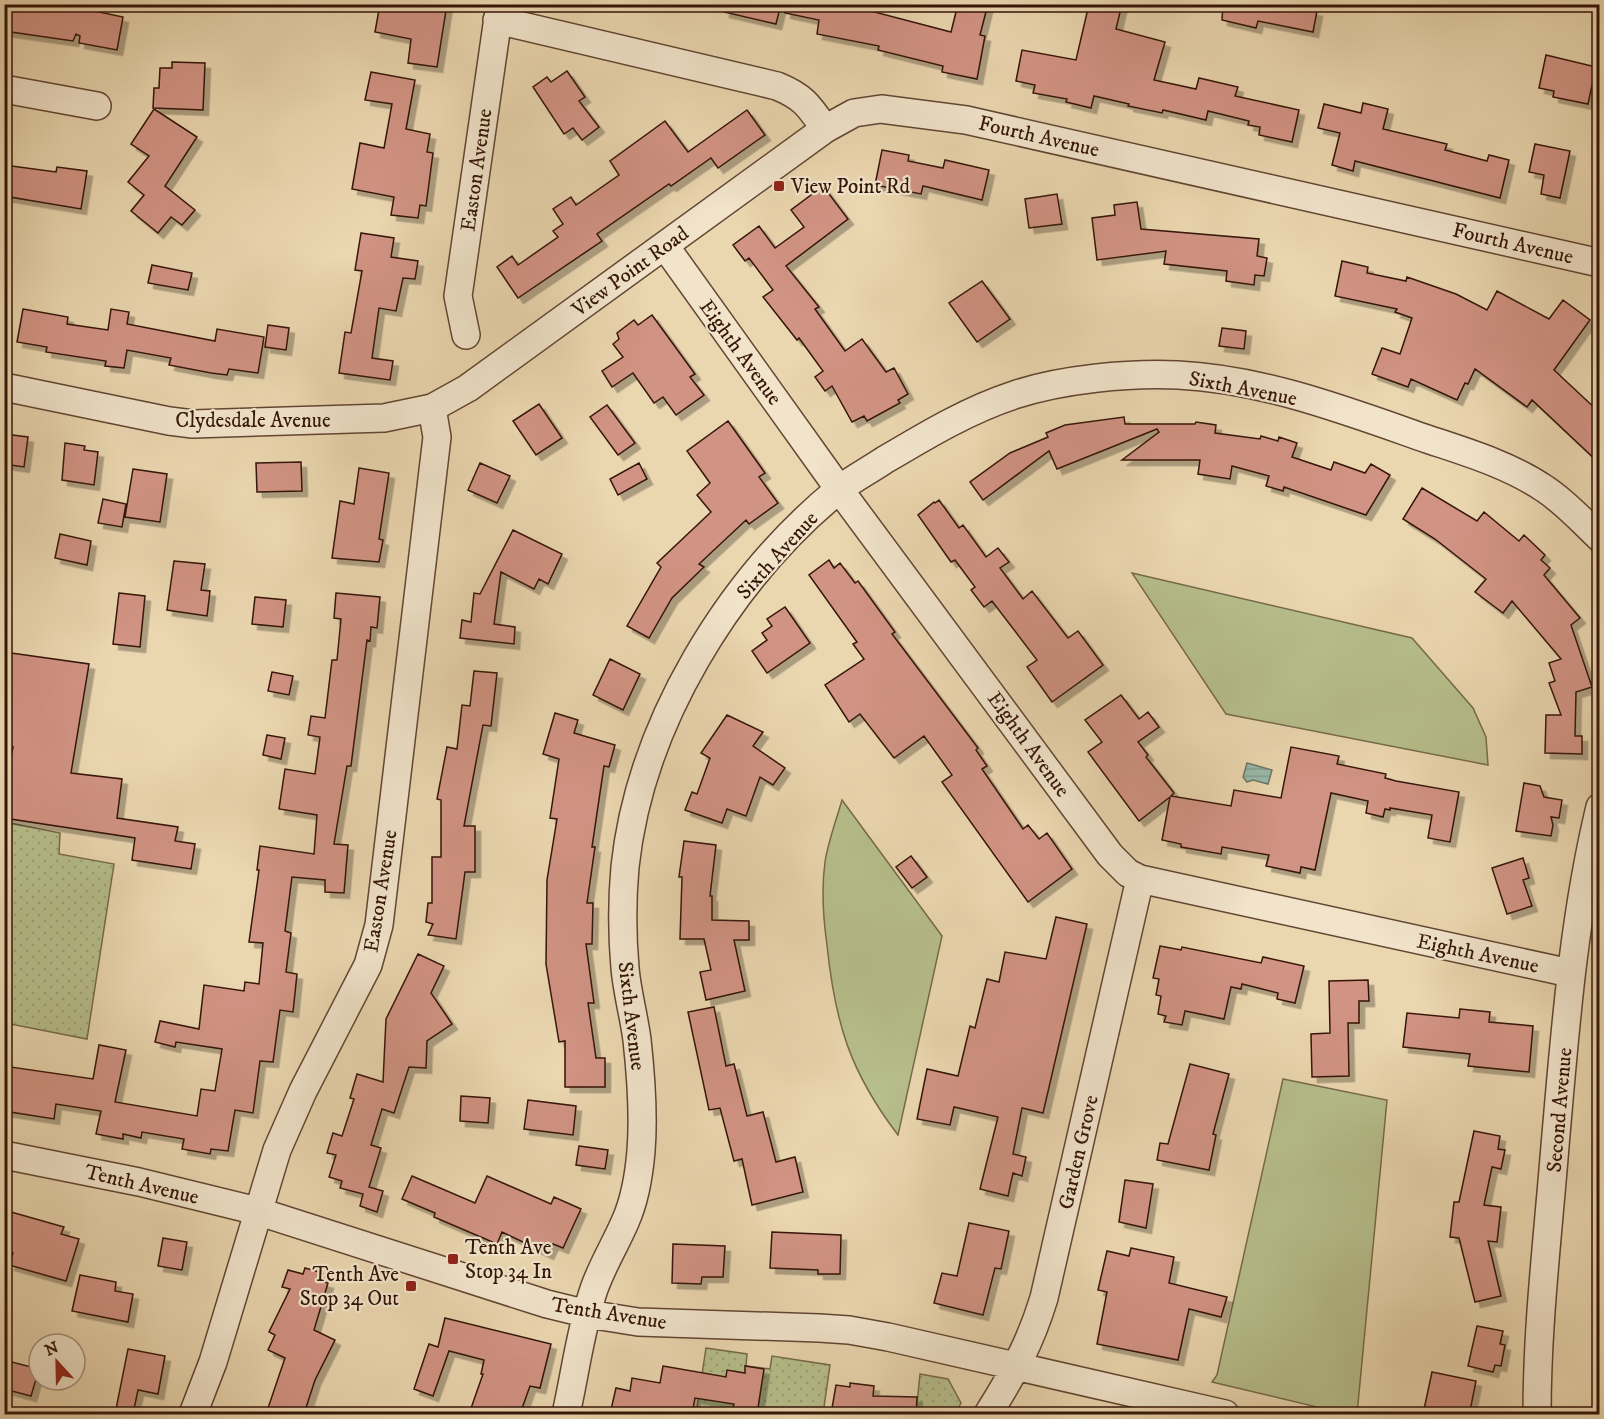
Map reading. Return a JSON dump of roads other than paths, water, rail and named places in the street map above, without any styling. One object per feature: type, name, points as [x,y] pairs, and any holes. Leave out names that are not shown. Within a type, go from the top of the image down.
[{"type":"street","points":[[498,12],[777,86],[795,93],[806,103],[825,129]]},
{"type":"street","name":"Easton Avenue","points":[[466,335],[458,296],[498,12]]},
{"type":"street","points":[[4,89],[97,106]]},
{"type":"street","name":"Fourth Avenue","points":[[825,129],[854,113],[881,109],[966,120],[1599,263]]},
{"type":"street","name":"View Point Road","points":[[432,408],[468,388],[825,129]]},
{"type":"street","name":"Eighth Avenue","points":[[665,246],[839,489],[1110,855],[1128,873],[1140,879],[1570,973]]},
{"type":"street","name":"Sixth Avenue","points":[[566,1414],[593,1292],[627,1218],[637,1182],[642,1145],[642,1101],[637,1040],[623,941],[624,882],[634,808],[647,765],[665,719],[689,672],[723,617],[752,577],[839,489],[923,437],[971,412],[1017,393],[1114,376],[1206,376],[1253,385],[1312,401],[1469,453],[1513,471],[1545,488],[1599,538]]},
{"type":"street","name":"Clydesdale Avenue","points":[[4,387],[193,424],[384,418],[432,408]]},
{"type":"street","name":"Easton Avenue","points":[[193,1414],[213,1362],[276,1150],[303,1091],[368,965],[377,937],[437,437],[432,408]]},
{"type":"street","name":"Second Avenue","points":[[1537,1414],[1539,1331],[1570,973],[1582,893],[1599,807]]},
{"type":"street","name":"Garden Grove","points":[[988,1414],[1017,1367],[1034,1330],[1044,1298],[1140,879]]},
{"type":"street","name":"Tenth Avenue","points":[[4,1155],[139,1182],[257,1211],[547,1304],[588,1314],[638,1322],[849,1330],[1225,1414]]},
{"type":"place","name":"View Point Rd","points":[[779,186]]},
{"type":"place","name":"Tenth Ave Stop 34 In","points":[[453,1259]]},
{"type":"place","name":"Tenth Ave Stop 34 Out","points":[[411,1286]]}]
